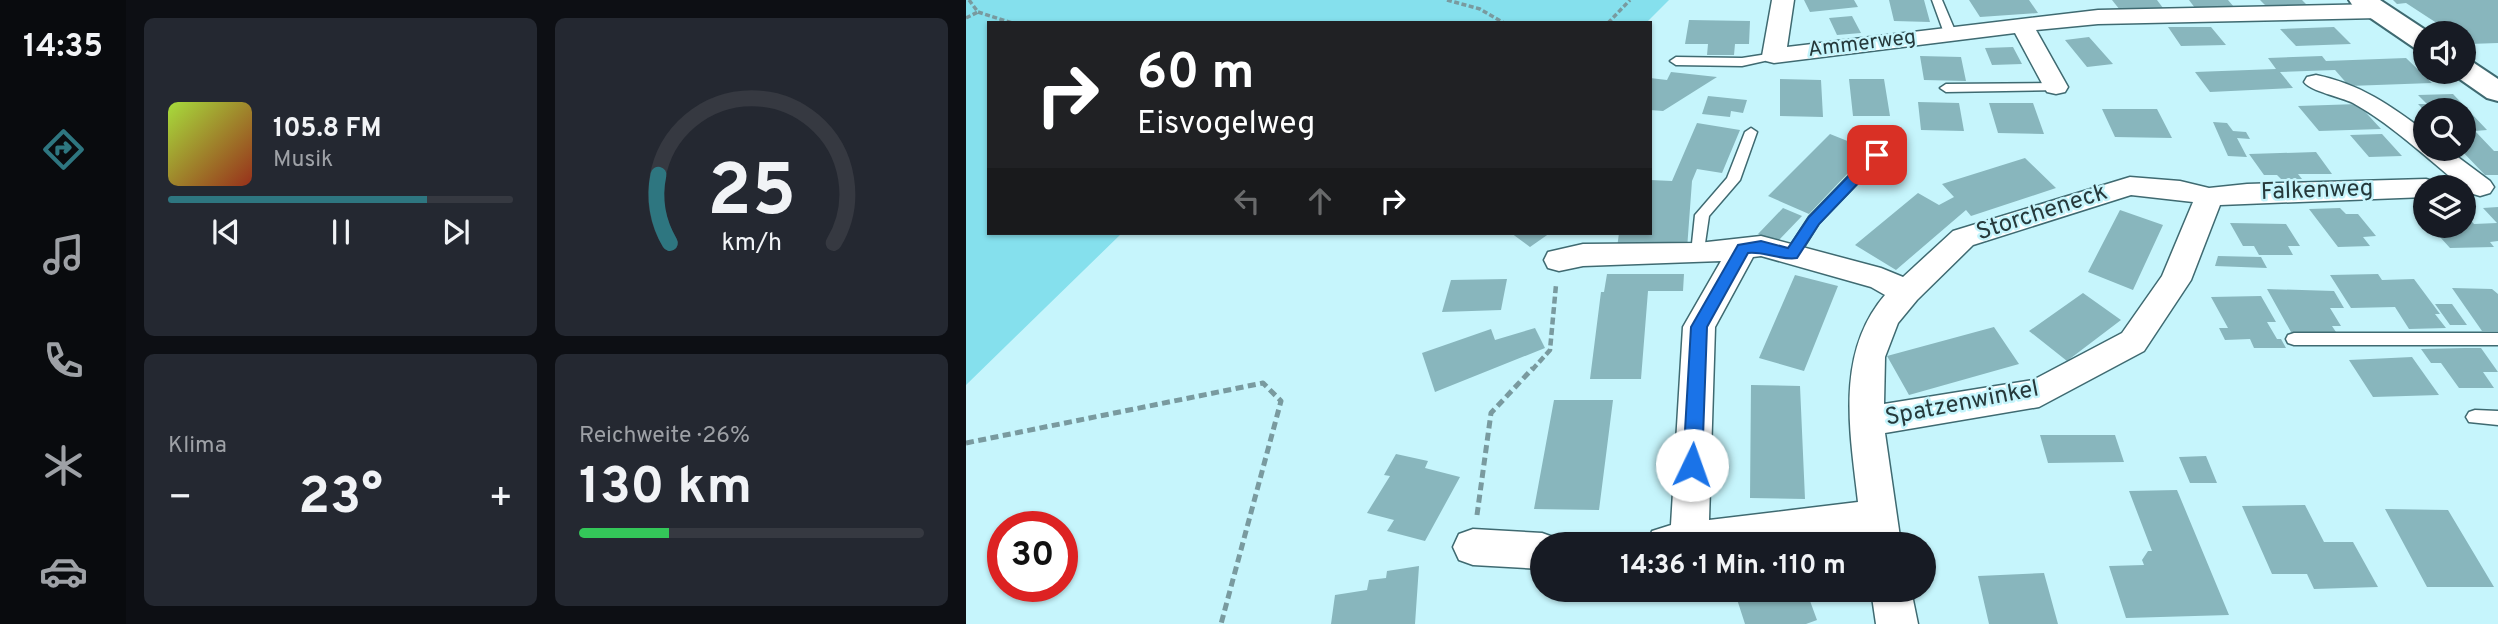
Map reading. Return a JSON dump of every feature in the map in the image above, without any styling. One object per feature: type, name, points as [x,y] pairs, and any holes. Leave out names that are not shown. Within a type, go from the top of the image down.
[{"type":"street","name":"Ammerweg","points":[[1783,0],[1774,56],[2098,17],[2370,6]]},
{"type":"street","points":[[2072,0],[2098,17]]},
{"type":"street","points":[[2370,6],[2413,34]]},
{"type":"street","points":[[2022,25],[2056,87]]},
{"type":"street","points":[[2476,77],[2498,92]]},
{"type":"street","points":[[2316,82],[2341,86],[2363,98],[2413,135]]},
{"type":"street","points":[[2445,161],[2477,187]]},
{"type":"street","name":"Storcheneck","points":[[1880,531],[1866,422],[1869,357],[1884,318],[1906,292],[1963,238],[2090,197],[2130,186],[2180,190],[2209,197]]},
{"type":"street","name":"Falkenweg","points":[[2209,197],[2247,193],[2413,188]]},
{"type":"street","name":"Spatzenwinkel","points":[[1866,422],[2039,393],[2133,342],[2176,280],[2209,197]]},
{"type":"street","points":[[1559,260],[1583,254],[1698,253],[1761,246],[1881,279],[1906,292]]},
{"type":"street","points":[[1678,532],[1699,327],[1744,249]]},
{"type":"street","points":[[1473,547],[1530,550]]},
{"type":"street","points":[[1893,602],[1897,624]]},
{"type":"lane","name":"Ammerweg","points":[[1937,0],[1950,33]]},
{"type":"lane","name":"Ammerweg","points":[[1676,61],[1742,62],[1774,56]]},
{"type":"lane","points":[[1946,88],[2056,87]]},
{"type":"lane","points":[[1698,253],[1702,215],[1733,180],[1751,132]]},
{"type":"lane","points":[[1792,254],[1814,220],[1877,155]]},
{"type":"lane","points":[[2294,339],[2498,339]]},
{"type":"lane","points":[[2475,417],[2498,418]]},
{"type":"path","points":[[969,0],[978,12],[1006,21]]},
{"type":"path","points":[[1447,0],[1480,9],[1501,21]]},
{"type":"path","points":[[1610,21],[1630,0]]},
{"type":"path","points":[[966,18],[978,12]]},
{"type":"path","points":[[1473,547],[1491,413],[1550,350],[1559,260]]},
{"type":"path","points":[[966,443],[1263,383],[1280,401],[1222,624]]},
{"type":"shaded area","points":[[966,0],[1669,0],[1648,21],[987,21],[987,235],[1120,235],[966,385]]},
{"type":"building","points":[[1804,0],[1854,0],[1858,7],[1810,12]]},
{"type":"building","points":[[1889,0],[1924,0],[1930,22],[1894,21]]},
{"type":"building","points":[[1969,0],[2029,0],[2038,13],[1980,17]]},
{"type":"building","points":[[2112,0],[2157,0],[2163,8],[2120,10]]},
{"type":"building","points":[[2189,0],[2228,0],[2234,7],[2195,8]]},
{"type":"building","points":[[2260,0],[2302,0],[2307,5],[2267,7]]},
{"type":"building","points":[[2393,0],[2498,0],[2498,43],[2476,44],[2476,21],[2434,21],[2406,3],[2397,4]]},
{"type":"building","points":[[1852,16],[1861,33],[1837,35],[1829,18]]},
{"type":"building","points":[[1689,20],[1750,21],[1749,44],[1735,44],[1734,55],[1707,55],[1708,44],[1685,44]]},
{"type":"building","points":[[2168,27],[2211,27],[2226,45],[2181,46]]},
{"type":"building","points":[[2334,27],[2351,44],[2296,46],[2280,29]]},
{"type":"building","points":[[2089,37],[2113,64],[2087,67],[2065,40]]},
{"type":"building","points":[[2013,47],[2022,64],[1992,65],[1985,48]]},
{"type":"building","points":[[1920,56],[1961,57],[1966,81],[1924,80]]},
{"type":"building","points":[[2322,56],[2326,61],[2406,58],[2413,65],[2413,84],[2349,86],[2335,70],[2280,72],[2293,88],[2210,92],[2195,72],[2276,69],[2268,58]]},
{"type":"building","points":[[1671,72],[1717,77],[1663,111],[1652,110],[1652,78],[1667,80]]},
{"type":"building","points":[[1780,79],[1821,80],[1823,117],[1780,116]]},
{"type":"building","points":[[1849,79],[1884,79],[1890,116],[1853,116]]},
{"type":"building","points":[[2453,94],[2457,98],[2421,98],[2418,95]]},
{"type":"building","points":[[1708,96],[1747,100],[1743,113],[1731,111],[1730,117],[1702,114]]},
{"type":"building","points":[[1918,102],[1959,103],[1964,131],[1921,130]]},
{"type":"building","points":[[1989,103],[2033,103],[2044,134],[1998,133]]},
{"type":"building","points":[[2358,104],[2381,129],[2319,131],[2298,106]]},
{"type":"building","points":[[2102,109],[2157,109],[2172,138],[2115,137]]},
{"type":"building","points":[[2476,118],[2487,130],[2476,131]]},
{"type":"building","points":[[2213,122],[2227,123],[2233,131],[2246,132],[2250,139],[2237,138],[2247,157],[2228,156]]},
{"type":"building","points":[[1697,123],[1740,130],[1722,173],[1697,169],[1692,181],[1687,249],[1617,248],[1619,235],[1652,235],[1652,180],[1672,181]]},
{"type":"building","points":[[2476,132],[2494,151],[2498,151],[2498,175],[2485,175],[2472,161],[2476,161]]},
{"type":"building","points":[[1830,134],[1870,150],[1809,214],[1768,196]]},
{"type":"building","points":[[2382,134],[2402,156],[2369,157],[2350,135]]},
{"type":"building","points":[[2316,152],[2332,174],[2298,174],[2302,179],[2281,179],[2277,175],[2264,175],[2249,154]]},
{"type":"building","points":[[2025,158],[2056,188],[1971,216],[1966,210],[1896,270],[1855,245],[1918,193],[1939,205],[1954,197],[1942,184]]},
{"type":"building","points":[[2498,207],[2498,241],[2490,242],[2494,247],[2450,248],[2441,238],[2476,238],[2476,224],[2497,223],[2483,208]]},
{"type":"building","points":[[1783,208],[1802,216],[1776,243],[1758,234]]},
{"type":"building","points":[[2340,208],[2346,214],[2358,214],[2376,236],[2363,237],[2370,246],[2338,247],[2309,209]]},
{"type":"building","points":[[2120,210],[2163,225],[2133,290],[2088,272]]},
{"type":"building","points":[[2230,223],[2286,224],[2300,246],[2288,246],[2293,255],[2259,255],[2254,246],[2243,246]]},
{"type":"building","points":[[1514,235],[1547,235],[1530,247]]},
{"type":"building","points":[[2218,256],[2261,257],[2267,268],[2215,266]]},
{"type":"building","points":[[1607,274],[1684,274],[1683,291],[1648,291],[1641,379],[1590,379],[1601,292],[1604,292]]},
{"type":"building","points":[[2378,274],[2382,280],[2414,279],[2440,314],[2435,314],[2446,328],[2409,329],[2395,307],[2351,308],[2330,275]]},
{"type":"building","points":[[1795,275],[1838,286],[1804,371],[1759,358]]},
{"type":"building","points":[[1507,279],[1501,310],[1442,312],[1451,280]]},
{"type":"building","points":[[2452,288],[2492,289],[2498,294],[2498,331],[2482,331]]},
{"type":"building","points":[[2267,289],[2334,291],[2344,308],[2330,308],[2341,326],[2332,326],[2336,332],[2291,332]]},
{"type":"building","points":[[2083,293],[2121,320],[2067,361],[2029,331]]},
{"type":"building","points":[[2261,296],[2276,322],[2267,322],[2286,348],[2254,348],[2250,339],[2225,340],[2219,328],[2228,328],[2211,297]]},
{"type":"building","points":[[2435,304],[2452,304],[2467,325],[2450,325]]},
{"type":"building","points":[[1994,327],[2019,364],[1909,395],[1887,356]]},
{"type":"building","points":[[1535,328],[1545,348],[1435,392],[1422,353],[1491,329],[1495,340]]},
{"type":"building","points":[[2481,348],[2498,372],[2483,372],[2494,388],[2459,388],[2441,363],[2431,363],[2421,349]]},
{"type":"building","points":[[2412,357],[2439,395],[2373,397],[2349,360]]},
{"type":"building","points":[[1751,385],[1800,386],[1805,499],[1750,498]]},
{"type":"building","points":[[1554,400],[1613,400],[1599,510],[1534,509]]},
{"type":"building","points":[[2040,435],[2115,435],[2124,462],[2048,463]]},
{"type":"building","points":[[1396,454],[1428,461],[1425,468],[1460,477],[1425,541],[1387,531],[1394,520],[1367,513],[1390,476],[1384,475]]},
{"type":"building","points":[[2206,456],[2217,483],[2190,483],[2179,457]]},
{"type":"building","points":[[2177,490],[2229,615],[2126,618],[2109,566],[2144,565],[2142,560],[2148,551],[2152,551],[2129,491]]},
{"type":"building","points":[[2305,505],[2324,542],[2353,542],[2378,587],[2314,589],[2307,574],[2272,574],[2242,506]]},
{"type":"building","points":[[2385,509],[2448,510],[2494,587],[2427,587]]},
{"type":"building","points":[[1419,566],[1415,624],[1331,624],[1335,595],[1367,590],[1369,580],[1386,578],[1387,571]]},
{"type":"building","points":[[2044,573],[2058,624],[1989,624],[1978,576]]},
{"type":"building","points":[[1738,602],[1810,602],[1817,620],[1806,624],[1745,624]]},
{"type":"route","points":[[1692,465],[1699,327],[1744,249],[1761,246],[1792,254],[1814,220],[1877,155]]}]
